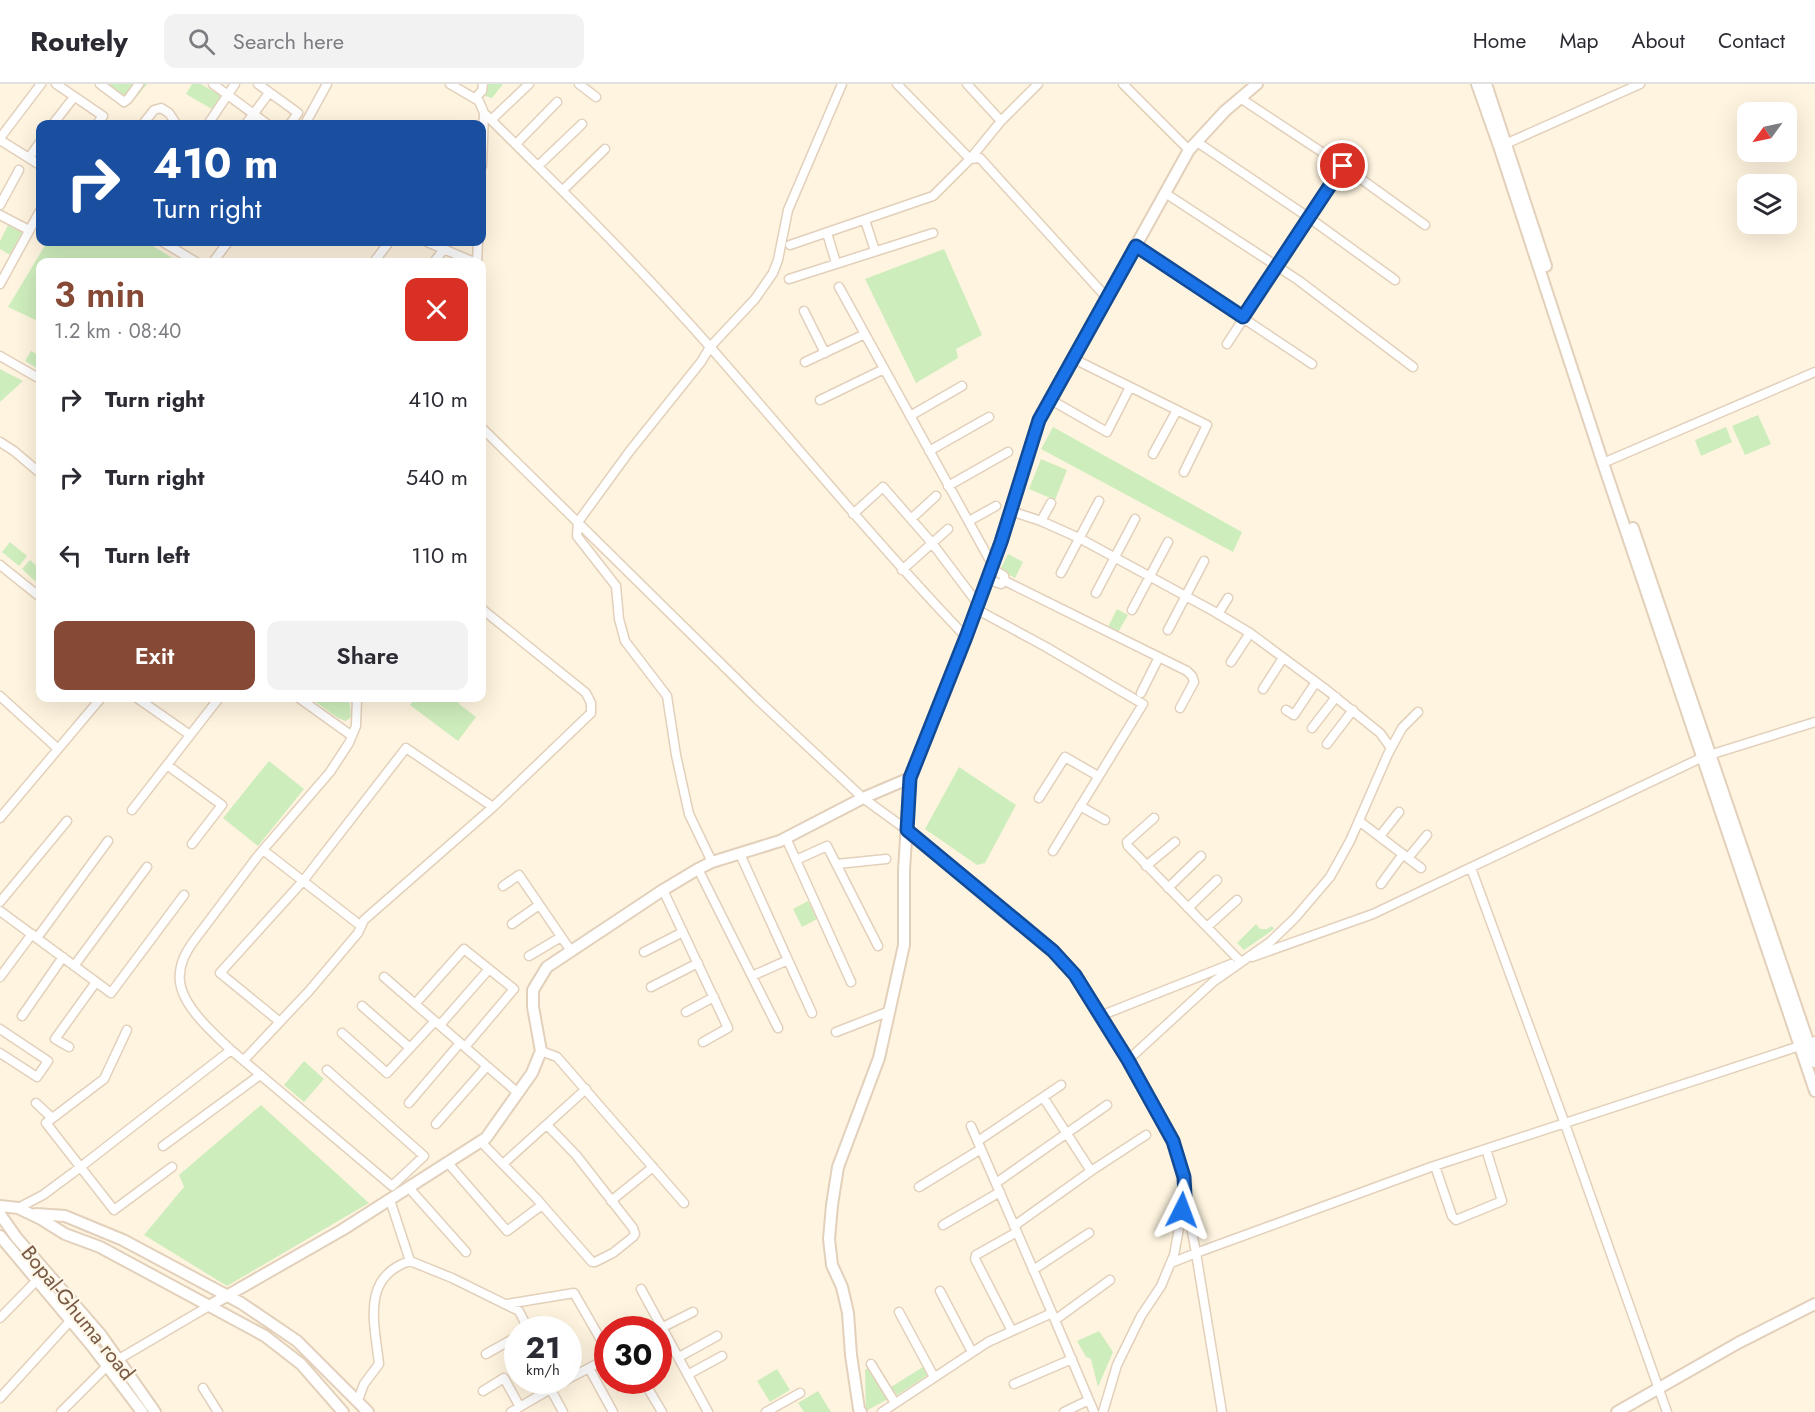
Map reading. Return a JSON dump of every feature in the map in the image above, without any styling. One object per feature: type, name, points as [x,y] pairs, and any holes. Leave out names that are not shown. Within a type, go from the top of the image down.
[{"type":"street","points":[[36,162],[0,139],[41,84]]},
{"type":"street","points":[[56,84],[103,116],[100,120]]},
{"type":"street","points":[[100,84],[124,102],[139,84]]},
{"type":"street","points":[[213,84],[261,120]]},
{"type":"street","points":[[211,120],[235,84]]},
{"type":"street","points":[[307,120],[327,84]]},
{"type":"street","points":[[450,84],[479,100],[488,116],[563,190],[710,347],[902,570],[966,637]]},
{"type":"street","points":[[475,98],[482,91],[483,84]]},
{"type":"street","points":[[486,133],[488,116],[530,84]]},
{"type":"street","points":[[579,84],[596,97]]},
{"type":"street","points":[[712,862],[688,814],[667,696],[626,641],[620,619],[616,586],[577,536],[578,522],[629,452],[701,362],[710,347],[755,299],[773,273],[789,210],[842,84]]},
{"type":"street","points":[[897,84],[970,159]]},
{"type":"street","points":[[967,84],[1001,121]]},
{"type":"street","points":[[790,245],[933,196],[1038,84]]},
{"type":"street","points":[[1122,84],[1193,146],[1308,217],[1395,280]]},
{"type":"street","points":[[861,1412],[851,1355],[848,1313],[842,1287],[832,1265],[830,1228],[838,1167],[879,1058],[904,945],[904,870],[910,778],[966,637],[1011,511],[1039,420],[1193,146],[1225,111],[1257,84]]},
{"type":"street","points":[[1477,84],[1503,144]]},
{"type":"street","points":[[1486,84],[1503,144],[1706,756],[1815,1062]]},
{"type":"street","points":[[1503,144],[1640,84]]},
{"type":"street","points":[[249,120],[264,87],[298,113],[294,120]]},
{"type":"street","points":[[56,120],[74,97]]},
{"type":"street","points":[[1240,98],[1343,166],[1425,225]]},
{"type":"street","points":[[516,144],[557,102]]},
{"type":"street","points":[[146,120],[154,110],[161,108],[169,113],[174,120]]},
{"type":"street","points":[[538,166],[582,124]]},
{"type":"street","points":[[29,158],[36,148]]},
{"type":"street","points":[[563,190],[605,148]]},
{"type":"street","points":[[970,159],[980,158],[989,167],[1107,298]]},
{"type":"street","points":[[1227,344],[1343,166]]},
{"type":"street","points":[[0,205],[20,170]]},
{"type":"street","points":[[1166,193],[1276,266],[1413,367]]},
{"type":"street","points":[[0,215],[30,230]]},
{"type":"street","points":[[0,284],[36,219]]},
{"type":"street","points":[[865,220],[875,251]]},
{"type":"street","points":[[827,233],[836,263]]},
{"type":"street","points":[[789,279],[933,233]]},
{"type":"street","points":[[170,246],[189,258]]},
{"type":"street","points":[[437,246],[466,258]]},
{"type":"street","points":[[1136,246],[1312,364]]},
{"type":"street","points":[[437,258],[444,249]]},
{"type":"street","points":[[839,287],[969,521],[990,570],[1001,584],[1005,581],[1187,671],[1194,682],[1180,708]]},
{"type":"street","points":[[804,311],[825,353]]},
{"type":"street","points":[[806,362],[865,334]]},
{"type":"street","points":[[0,356],[36,376]]},
{"type":"street","points":[[1074,359],[1207,425],[1184,472]]},
{"type":"street","points":[[820,400],[884,369]]},
{"type":"street","points":[[1607,461],[1815,372]]},
{"type":"street","points":[[910,416],[962,386]]},
{"type":"street","points":[[1051,400],[1107,432],[1130,387]]},
{"type":"street","points":[[1153,454],[1177,410]]},
{"type":"street","points":[[929,451],[989,417]]},
{"type":"street","points":[[486,432],[749,691],[863,798],[907,830],[1063,960],[1075,975],[1128,1060],[1173,1141],[1184,1177],[1185,1196],[1222,1412]]},
{"type":"street","points":[[0,442],[36,470]]},
{"type":"street","points":[[948,486],[1008,452]]},
{"type":"street","points":[[853,514],[883,487],[932,543],[977,606],[1143,704],[1053,850]]},
{"type":"street","points":[[911,519],[936,496]]},
{"type":"street","points":[[1061,573],[1099,501]]},
{"type":"street","points":[[1041,521],[1051,503]]},
{"type":"street","points":[[969,521],[996,506]]},
{"type":"street","points":[[1011,511],[1079,538],[1250,633],[1353,710],[1380,733],[1391,748]]},
{"type":"street","points":[[1096,593],[1135,519]]},
{"type":"street","points":[[902,570],[948,529]]},
{"type":"street","points":[[1132,610],[1168,542]]},
{"type":"street","points":[[1168,630],[1204,561]]},
{"type":"street","points":[[0,565],[36,594]]},
{"type":"street","points":[[1218,614],[1228,598]]},
{"type":"street","points":[[244,1060],[309,991],[364,920],[492,807],[591,713],[591,704],[586,693],[486,612]]},
{"type":"street","points":[[1232,662],[1250,633]]},
{"type":"street","points":[[1141,693],[1159,657]]},
{"type":"street","points":[[1263,689],[1283,658]]},
{"type":"street","points":[[1286,710],[1294,715],[1316,682]]},
{"type":"street","points":[[0,696],[57,748]]},
{"type":"street","points":[[1312,728],[1336,697]]},
{"type":"street","points":[[0,818],[97,702]]},
{"type":"street","points":[[143,702],[190,735]]},
{"type":"street","points":[[132,810],[216,702]]},
{"type":"street","points":[[305,702],[352,736]]},
{"type":"street","points":[[327,1070],[424,1156],[392,1186],[209,1030],[186,998],[180,983],[181,965],[195,938],[263,850],[330,772],[356,726],[357,702]]},
{"type":"street","points":[[1327,744],[1353,710]]},
{"type":"street","points":[[1128,1060],[1213,982],[1269,942],[1302,910],[1330,877],[1359,821],[1391,748],[1402,728],[1418,712]]},
{"type":"street","points":[[1100,1016],[1240,961],[1373,914],[1706,756],[1815,722]]},
{"type":"street","points":[[280,1022],[220,973],[303,880],[405,748],[492,807]]},
{"type":"street","points":[[1039,798],[1065,757],[1098,776]]},
{"type":"street","points":[[167,765],[222,805],[192,844]]},
{"type":"street","points":[[61,1412],[107,1366],[342,1230],[486,1138],[531,1073],[541,1051],[533,1006],[533,990],[547,967],[698,869],[712,862],[786,838],[863,798],[910,778]]},
{"type":"street","points":[[1080,806],[1105,820]]},
{"type":"street","points":[[1380,836],[1399,812]]},
{"type":"street","points":[[1154,818],[1127,842],[1128,846],[1240,961]]},
{"type":"street","points":[[0,902],[67,820]]},
{"type":"street","points":[[1359,821],[1421,868]]},
{"type":"street","points":[[1382,884],[1427,835]]},
{"type":"street","points":[[786,838],[851,982]]},
{"type":"street","points":[[0,977],[35,936],[108,841]]},
{"type":"street","points":[[1146,866],[1175,843]]},
{"type":"street","points":[[796,860],[827,846],[878,946]]},
{"type":"street","points":[[263,850],[361,926]]},
{"type":"street","points":[[740,854],[812,1013]]},
{"type":"street","points":[[1168,888],[1201,856]]},
{"type":"street","points":[[837,864],[886,859]]},
{"type":"street","points":[[74,966],[147,867]]},
{"type":"street","points":[[1471,868],[1667,1412]]},
{"type":"street","points":[[698,869],[778,1028]]},
{"type":"street","points":[[503,886],[519,875],[571,951]]},
{"type":"street","points":[[1188,908],[1217,880]]},
{"type":"street","points":[[663,890],[728,1028],[703,1042]]},
{"type":"street","points":[[0,911],[111,993],[184,895]]},
{"type":"street","points":[[1207,927],[1237,900]]},
{"type":"street","points":[[512,924],[539,905]]},
{"type":"street","points":[[644,952],[683,932]]},
{"type":"street","points":[[529,956],[561,937]]},
{"type":"street","points":[[409,1102],[514,989],[464,949],[416,1004]]},
{"type":"street","points":[[22,1016],[63,957]]},
{"type":"street","points":[[752,976],[788,960]]},
{"type":"street","points":[[651,987],[698,963]]},
{"type":"street","points":[[342,1033],[387,1073],[489,969]]},
{"type":"street","points":[[384,977],[518,1093]]},
{"type":"street","points":[[69,1047],[55,1039],[96,982]]},
{"type":"street","points":[[686,1012],[714,997]]},
{"type":"street","points":[[362,1006],[410,1048]]},
{"type":"street","points":[[836,1032],[890,1011]]},
{"type":"street","points":[[0,1029],[48,1061],[37,1077],[0,1053]]},
{"type":"street","points":[[127,1030],[104,1079],[46,1123],[114,1210],[172,1167]]},
{"type":"street","points":[[1808,1044],[1815,1091]]},
{"type":"street","points":[[1171,1263],[1435,1166],[1808,1044]]},
{"type":"street","points":[[18,1208],[43,1195],[81,1167],[231,1050]]},
{"type":"street","points":[[541,1051],[557,1057],[684,1203]]},
{"type":"street","points":[[436,1124],[487,1066]]},
{"type":"street","points":[[164,1146],[260,1074]]},
{"type":"street","points":[[919,1187],[1061,1084]]},
{"type":"street","points":[[503,1164],[586,1089]]},
{"type":"street","points":[[1043,1097],[1091,1171]]},
{"type":"street","points":[[36,1103],[52,1118]]},
{"type":"street","points":[[996,1183],[1107,1105]]},
{"type":"street","points":[[481,1142],[542,1205],[592,1262],[596,1262],[613,1253],[635,1234],[633,1228],[576,1155],[546,1125]]},
{"type":"street","points":[[971,1126],[1094,1412]]},
{"type":"street","points":[[1012,1331],[975,1258],[976,1255],[1016,1229],[1091,1171],[1146,1135]]},
{"type":"street","points":[[1435,1166],[1452,1216],[1456,1220],[1502,1201],[1486,1149]]},
{"type":"street","points":[[448,1163],[507,1231],[542,1205]]},
{"type":"street","points":[[611,1201],[653,1167]]},
{"type":"street","points":[[409,1188],[466,1252]]},
{"type":"street","points":[[943,1225],[1000,1192]]},
{"type":"street","points":[[1103,1412],[1117,1365],[1142,1316],[1161,1286],[1174,1256],[1185,1196]]},
{"type":"street","points":[[390,1200],[410,1261]]},
{"type":"street","points":[[0,1206],[18,1208],[65,1234],[100,1247],[265,1336],[301,1364],[343,1412]]},
{"type":"street","points":[[30,1213],[65,1216],[123,1240],[227,1296],[297,1341],[368,1412]]},
{"type":"street","name":"Bopal-Ghuma road","points":[[0,1214],[41,1275],[119,1359],[149,1411]]},
{"type":"street","points":[[1034,1270],[1089,1233]]},
{"type":"street","points":[[2,1243],[41,1275],[71,1320],[107,1366],[149,1411]]},
{"type":"street","points":[[358,1400],[364,1384],[379,1364],[372,1318],[374,1297],[384,1278],[400,1264],[410,1261],[452,1278],[507,1304],[519,1311],[522,1316]]},
{"type":"street","points":[[0,1318],[41,1275]]},
{"type":"street","points":[[882,1412],[988,1342],[1054,1316],[1110,1280]]},
{"type":"street","points":[[641,1289],[654,1316]]},
{"type":"street","points":[[940,1291],[972,1352]]},
{"type":"street","points":[[507,1304],[574,1293],[594,1328]]},
{"type":"street","points":[[1617,1412],[1738,1343],[1815,1305]]},
{"type":"street","points":[[672,1322],[693,1311]]},
{"type":"street","points":[[899,1312],[934,1377]]},
{"type":"street","points":[[0,1398],[71,1320]]},
{"type":"street","points":[[679,1356],[717,1336]]},
{"type":"street","points":[[486,1354],[504,1344]]},
{"type":"street","points":[[672,1346],[708,1412]]},
{"type":"street","points":[[689,1374],[722,1356]]},
{"type":"street","points":[[1014,1384],[1072,1359]]},
{"type":"street","points":[[871,1364],[895,1403]]},
{"type":"street","points":[[582,1371],[594,1365]]},
{"type":"street","points":[[589,1368],[613,1412]]},
{"type":"street","points":[[483,1391],[504,1378],[520,1407]]},
{"type":"street","points":[[203,1388],[218,1412]]},
{"type":"street","points":[[766,1412],[800,1393]]},
{"type":"street","points":[[511,1412],[541,1394]]},
{"type":"street","points":[[561,1394],[563,1412]]},
{"type":"street","points":[[651,1394],[662,1412]]},
{"type":"street","points":[[1064,1412],[1089,1400]]},
{"type":"green space","points":[[97,84],[147,84],[130,105]]},
{"type":"green space","points":[[192,84],[201,84],[223,97],[215,111],[186,94]]},
{"type":"green space","points":[[486,84],[503,84],[492,98],[485,96]]},
{"type":"green space","points":[[9,223],[23,231],[10,255],[0,249],[0,241]]},
{"type":"green space","points":[[45,246],[153,246],[172,258],[37,258]]},
{"type":"green space","points":[[944,249],[982,335],[956,349],[958,358],[916,383],[865,279]]},
{"type":"green space","points":[[36,260],[36,320],[8,307]]},
{"type":"green space","points":[[31,351],[36,354],[36,368],[25,361]]},
{"type":"green space","points":[[0,369],[23,381],[0,402]]},
{"type":"green space","points":[[1758,415],[1771,444],[1745,455],[1732,426]]},
{"type":"green space","points":[[1053,427],[1242,532],[1233,552],[1041,449]]},
{"type":"green space","points":[[1726,427],[1732,442],[1701,456],[1695,440]]},
{"type":"green space","points":[[1041,459],[1067,470],[1055,500],[1029,489]]},
{"type":"green space","points":[[10,542],[27,556],[19,566],[2,552]]},
{"type":"green space","points":[[1008,554],[1023,562],[1015,578],[1000,570]]},
{"type":"green space","points":[[30,560],[36,565],[35,581],[22,569]]},
{"type":"green space","points":[[1117,609],[1128,615],[1117,634],[1107,629]]},
{"type":"green space","points":[[316,702],[349,702],[351,717],[346,721]]},
{"type":"green space","points":[[412,702],[459,702],[476,717],[458,741],[410,705]]},
{"type":"green space","points":[[269,761],[304,789],[258,846],[223,818]]},
{"type":"green space","points":[[959,767],[1016,805],[985,863],[977,865],[925,829]]},
{"type":"green space","points":[[808,901],[817,919],[802,927],[793,909]]},
{"type":"green space","points":[[1256,924],[1260,929],[1272,926],[1274,929],[1244,950],[1237,943]]},
{"type":"green space","points":[[304,1061],[324,1079],[304,1102],[284,1085]]},
{"type":"green space","points":[[261,1105],[369,1203],[227,1286],[144,1235],[184,1187],[179,1175]]},
{"type":"green space","points":[[1099,1331],[1113,1352],[1098,1387],[1091,1359],[1086,1357],[1077,1341]]},
{"type":"green space","points":[[870,1367],[888,1399],[866,1411],[865,1370]]},
{"type":"green space","points":[[923,1367],[928,1375],[897,1395],[891,1387]]},
{"type":"green space","points":[[777,1369],[790,1390],[770,1402],[757,1381]]},
{"type":"green space","points":[[818,1391],[831,1412],[804,1412],[798,1403]]},
{"type":"route","points":[[1182,1210],[1185,1196],[1184,1177],[1173,1141],[1128,1060],[1075,975],[1053,951],[907,830],[910,778],[1001,542],[1039,420],[1136,246],[1243,317],[1343,166]]}]
